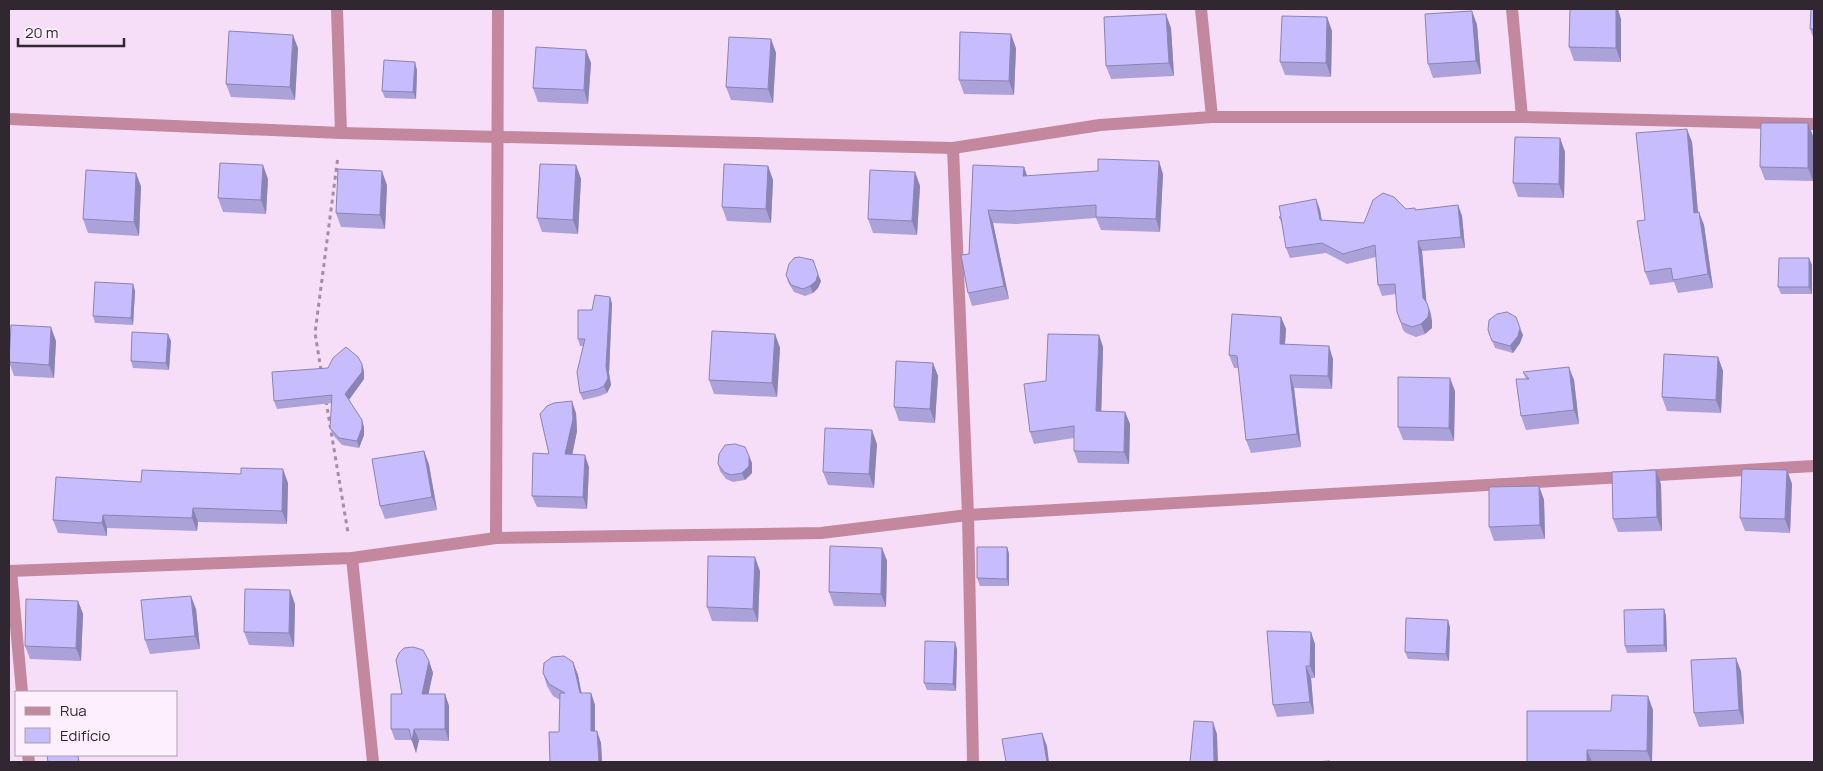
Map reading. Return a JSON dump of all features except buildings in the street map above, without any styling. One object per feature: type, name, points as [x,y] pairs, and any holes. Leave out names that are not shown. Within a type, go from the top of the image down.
[{"type":"street","points":[[337,9],[341,133]]},
{"type":"street","points":[[496,538],[498,9]]},
{"type":"street","points":[[1201,9],[1212,117]]},
{"type":"street","points":[[1512,9],[1522,117]]},
{"type":"street","points":[[9,119],[499,138],[796,143],[953,148],[1100,125],[1212,117],[1522,117],[1814,124]]},
{"type":"street","points":[[953,148],[968,515],[973,762]]},
{"type":"street","points":[[22,691],[10,571],[352,558],[496,538],[821,533],[968,515],[1814,466]]},
{"type":"street","points":[[352,558],[373,762]]},
{"type":"path","points":[[321,372],[314,333],[341,133]]},
{"type":"path","points":[[324,392],[352,558]]}]
